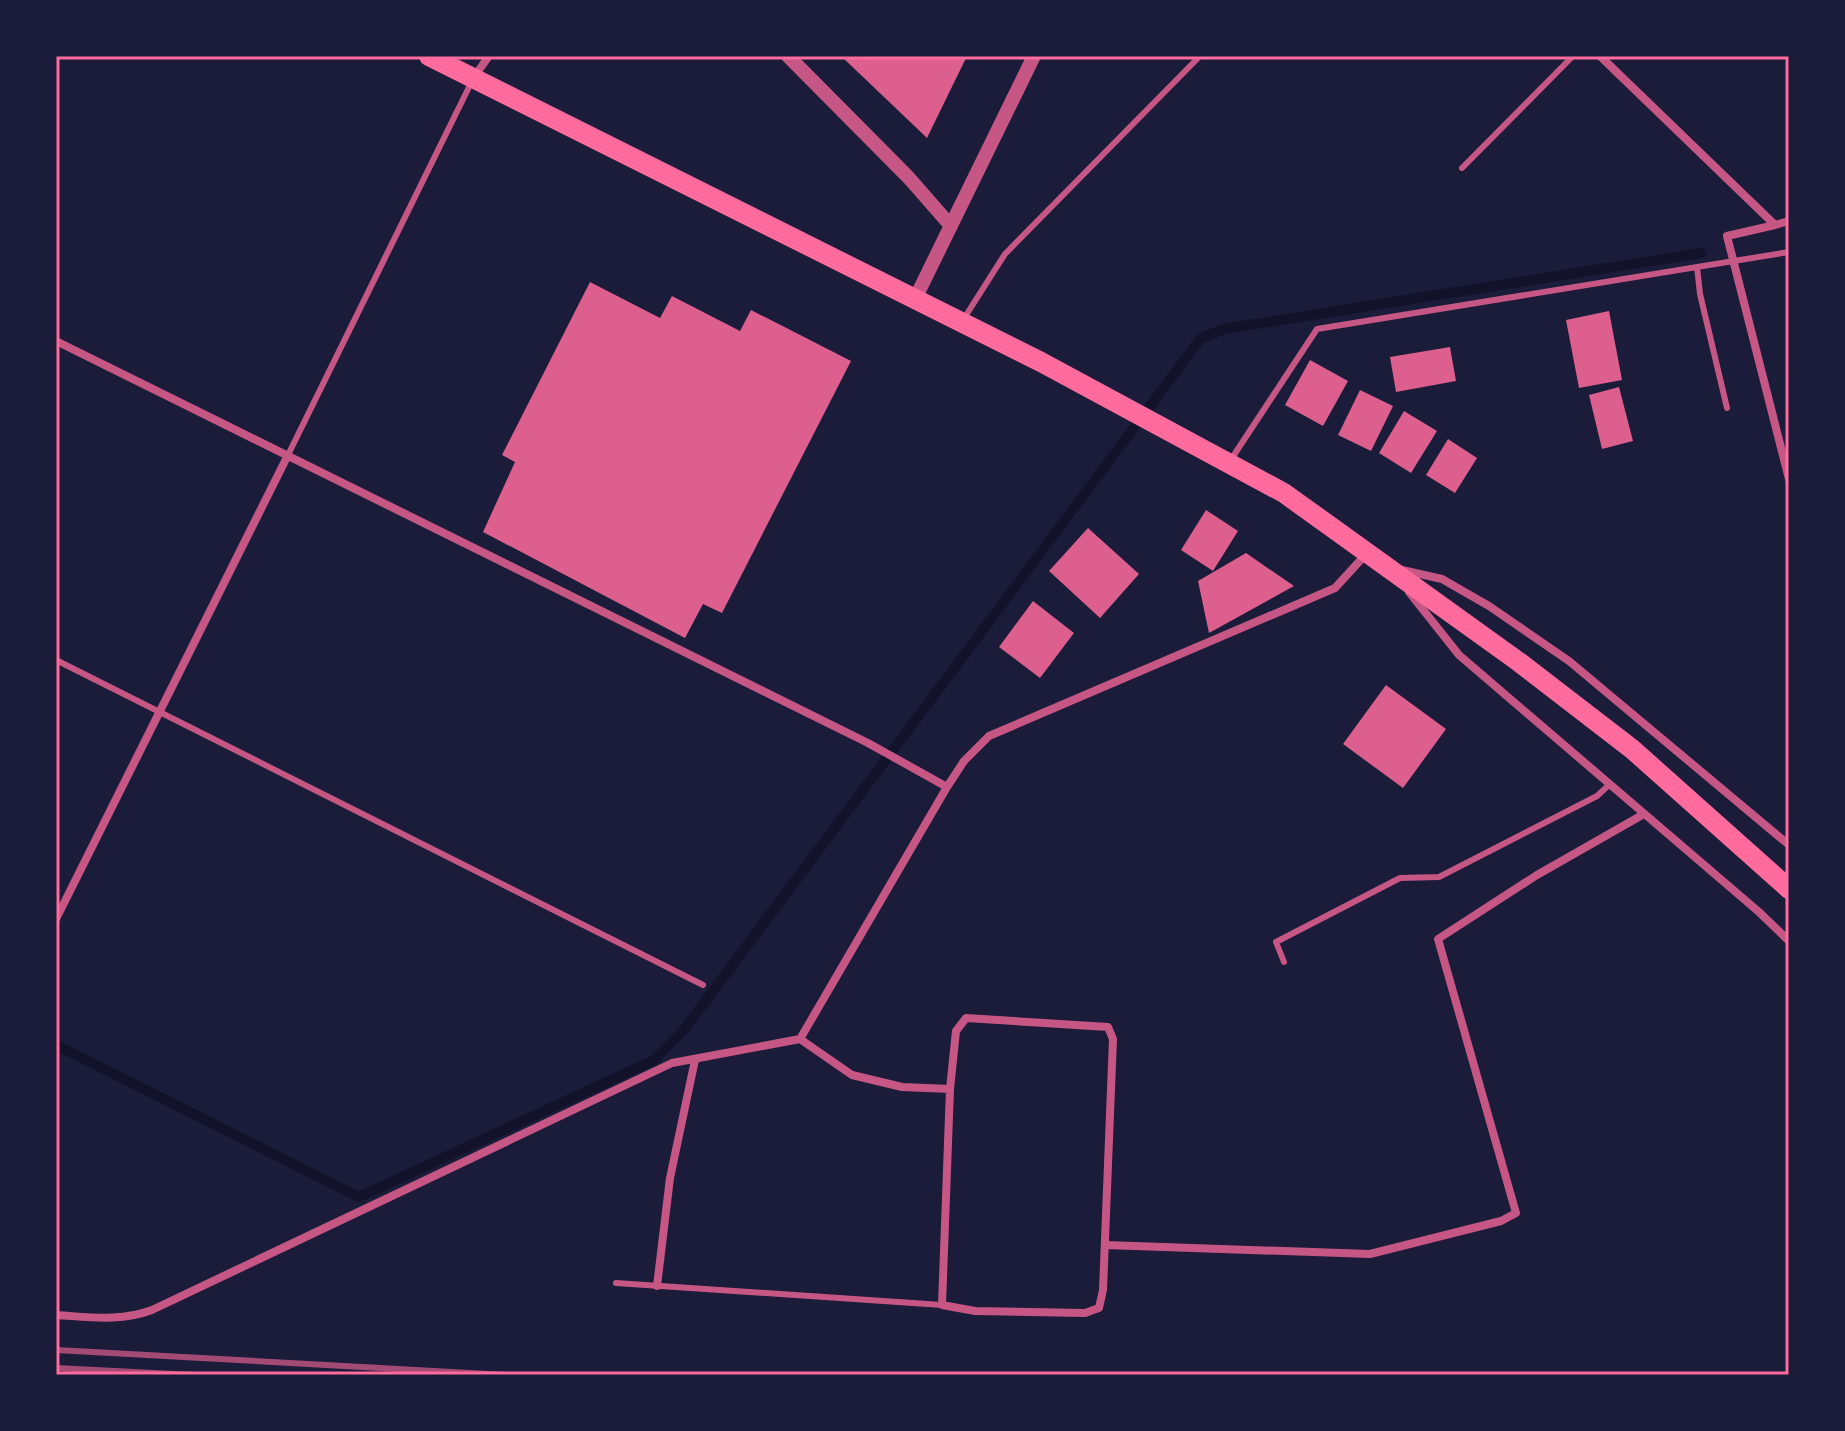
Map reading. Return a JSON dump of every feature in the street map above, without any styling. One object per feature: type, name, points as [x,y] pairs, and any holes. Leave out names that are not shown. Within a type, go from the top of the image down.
[{"type":"main road","points":[[429,56],[962,322],[1133,410],[1284,493],[1519,662],[1632,749],[1789,889]]},
{"type":"street","points":[[473,78],[489,56]]},
{"type":"street","points":[[788,56],[909,178],[951,226]]},
{"type":"street","points":[[915,299],[1034,56]]},
{"type":"street","points":[[1600,56],[1775,225]]},
{"type":"street","points":[[1789,221],[1727,236],[1789,479]]},
{"type":"street","points":[[56,341],[868,743],[947,787]]},
{"type":"street","points":[[56,918],[288,455]]},
{"type":"street","points":[[800,1039],[947,787],[964,761],[989,736],[1335,588],[1368,552]]},
{"type":"street","points":[[1388,567],[1459,655],[1789,941]]},
{"type":"street","points":[[1388,567],[1442,579],[1489,606],[1569,661],[1789,845]]},
{"type":"street","points":[[1105,1245],[1370,1254],[1501,1221],[1516,1213],[1438,939],[1537,875],[1644,814]]},
{"type":"street","points":[[966,1018],[1108,1027],[1113,1039],[1105,1245],[1099,1308],[1085,1313],[975,1311],[942,1305],[950,1089],[956,1031],[966,1018]]},
{"type":"street","points":[[56,1315],[114,1319],[152,1310],[672,1063],[800,1039],[852,1075],[902,1087],[950,1089]]},
{"type":"street","points":[[657,1286],[670,1178],[695,1060]]},
{"type":"lane","points":[[962,322],[1005,254],[1200,56]]},
{"type":"lane","points":[[1462,168],[1573,56]]},
{"type":"lane","points":[[288,455],[473,78]]},
{"type":"lane","points":[[1229,463],[1317,329],[1789,252]]},
{"type":"lane","points":[[1697,267],[1700,294],[1727,408]]},
{"type":"lane","points":[[56,660],[703,985]]},
{"type":"lane","points":[[1284,962],[1276,942],[1400,878],[1439,877],[1597,796],[1610,784]]},
{"type":"lane","points":[[616,1283],[942,1305]]},
{"type":"building","points":[[841,56],[967,56],[927,138]]},
{"type":"building","points":[[590,282],[660,318],[672,296],[740,331],[751,310],[851,361],[722,613],[703,604],[685,638],[483,532],[515,462],[502,455]]},
{"type":"building","points":[[1609,311],[1622,380],[1579,388],[1566,320]]},
{"type":"building","points":[[1450,347],[1456,381],[1396,392],[1390,357]]},
{"type":"building","points":[[1310,360],[1348,381],[1323,426],[1285,405]]},
{"type":"building","points":[[1619,387],[1633,441],[1602,449],[1589,395]]},
{"type":"building","points":[[1360,390],[1393,406],[1371,451],[1338,435]]},
{"type":"building","points":[[1404,411],[1437,431],[1411,473],[1379,453]]},
{"type":"building","points":[[1448,439],[1477,458],[1455,493],[1426,475]]},
{"type":"building","points":[[1206,510],[1238,531],[1213,571],[1181,550]]},
{"type":"building","points":[[1088,528],[1139,574],[1100,618],[1049,571]]},
{"type":"building","points":[[1246,553],[1294,586],[1209,633],[1198,581]]},
{"type":"building","points":[[1033,601],[1074,633],[1040,678],[999,647]]},
{"type":"building","points":[[1386,685],[1446,729],[1403,788],[1343,744]]},
{"type":"waterway","points":[[56,1045],[359,1197],[654,1060],[683,1031],[1201,338],[1224,329],[1701,253]]},
{"type":"railway","points":[[56,1350],[506,1375]]},
{"type":"railway","points":[[56,1368],[193,1375]]}]
